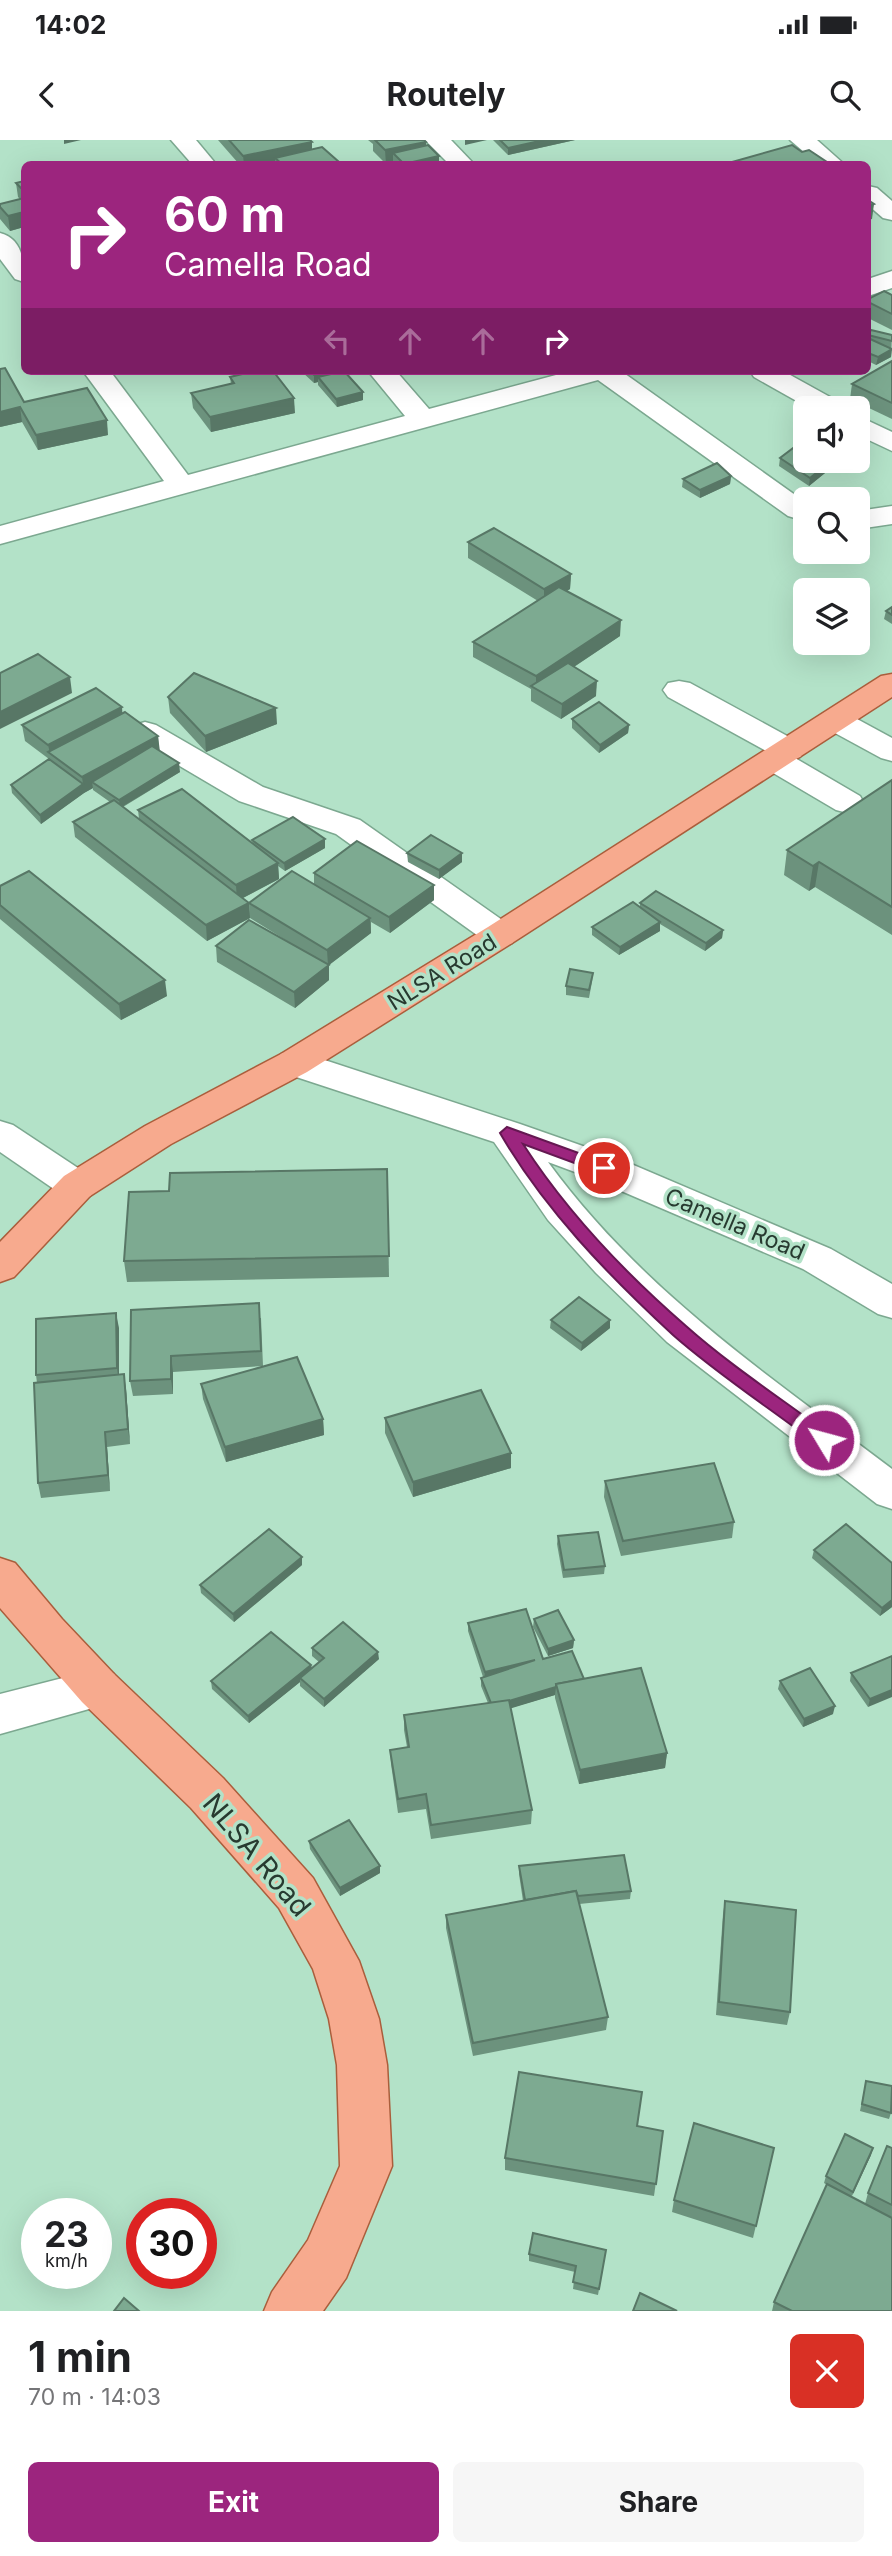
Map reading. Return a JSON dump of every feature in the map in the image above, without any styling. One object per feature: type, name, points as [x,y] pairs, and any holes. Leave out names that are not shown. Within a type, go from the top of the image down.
[{"type":"main road","name":"NLSA Road","points":[[0,1266],[77,1186],[158,1135],[294,1063],[500,935],[892,683]]},
{"type":"main road","name":"NLSA Road","points":[[0,1576],[46,1632],[98,1688],[206,1793],[296,1893],[335,1961],[354,2019],[362,2065],[366,2166],[327,2259],[291,2311]]},
{"type":"street","points":[[183,140],[201,161]]},
{"type":"street","points":[[437,140],[460,161]]},
{"type":"street","points":[[802,140],[828,161]]},
{"type":"street","points":[[871,196],[892,213]]},
{"type":"street","points":[[0,241],[21,270]]},
{"type":"street","points":[[871,287],[892,279]]},
{"type":"street","points":[[99,375],[181,485]]},
{"type":"street","points":[[384,375],[423,419]]},
{"type":"street","points":[[0,535],[587,375]]},
{"type":"street","points":[[608,375],[793,507]]},
{"type":"street","points":[[770,375],[808,396]]},
{"type":"street","points":[[870,431],[892,443]]},
{"type":"street","points":[[870,518],[892,514]]},
{"type":"street","points":[[679,690],[781,755],[848,803]]},
{"type":"street","points":[[835,720],[892,751]]},
{"type":"street","points":[[145,732],[221,778],[268,801],[328,817],[348,827],[500,935]]},
{"type":"street","name":"Camella Road","points":[[294,1063],[604,1168],[817,1259],[892,1303]]},
{"type":"street","points":[[507,1133],[562,1210],[610,1263],[681,1331],[892,1492]]},
{"type":"street","points":[[0,1135],[77,1186]]},
{"type":"street","points":[[0,1714],[98,1688]]},
{"type":"building","points":[[229,140],[310,140],[312,142],[243,156]]},
{"type":"building","points":[[375,140],[424,140],[426,142],[385,150]]},
{"type":"building","points":[[500,140],[544,140],[508,148]]},
{"type":"building","points":[[428,145],[439,156],[417,161],[401,161],[393,153]]},
{"type":"building","points":[[792,145],[802,152],[809,150],[826,161],[736,161]]},
{"type":"building","points":[[322,147],[338,161],[278,161],[275,158]]},
{"type":"building","points":[[21,199],[21,213],[8,216],[0,204]]},
{"type":"building","points":[[884,291],[892,295],[892,314],[871,304],[871,298]]},
{"type":"building","points":[[871,330],[892,335],[892,341],[871,336]]},
{"type":"building","points":[[871,339],[892,349],[878,357],[871,354]]},
{"type":"building","points":[[892,361],[892,403],[852,384]]},
{"type":"building","points":[[5,368],[24,402],[87,388],[107,420],[36,435],[20,407],[0,412],[0,369]]},
{"type":"building","points":[[276,375],[294,398],[210,417],[191,393],[234,383],[230,377]]},
{"type":"building","points":[[348,375],[363,392],[336,399],[318,377]]},
{"type":"building","points":[[793,448],[793,467],[780,458]]},
{"type":"building","points":[[717,463],[731,476],[700,490],[683,479]]},
{"type":"building","points":[[802,473],[816,473],[810,478]]},
{"type":"building","points":[[494,528],[571,574],[544,589],[468,542]]},
{"type":"building","points":[[559,587],[621,620],[536,676],[473,642]]},
{"type":"building","points":[[38,654],[70,677],[0,712],[0,673]]},
{"type":"building","points":[[568,663],[597,681],[562,704],[531,686]]},
{"type":"building","points":[[194,673],[276,708],[205,736],[168,697]]},
{"type":"building","points":[[96,688],[122,707],[48,745],[22,725]]},
{"type":"building","points":[[599,702],[629,725],[600,745],[572,719]]},
{"type":"building","points":[[125,712],[158,736],[82,777],[48,752]]},
{"type":"building","points":[[152,746],[179,763],[119,800],[92,782]]},
{"type":"building","points":[[49,759],[83,784],[40,815],[11,785]]},
{"type":"building","points":[[892,780],[892,907],[819,862],[813,866],[787,850]]},
{"type":"building","points":[[182,789],[278,863],[236,885],[138,810]]},
{"type":"building","points":[[114,800],[249,903],[206,925],[73,822]]},
{"type":"building","points":[[293,817],[325,839],[284,863],[252,840]]},
{"type":"building","points":[[431,835],[462,853],[439,870],[407,853]]},
{"type":"building","points":[[357,841],[434,885],[389,917],[314,873]]},
{"type":"building","points":[[29,871],[165,980],[119,1004],[0,905],[0,886]]},
{"type":"building","points":[[292,871],[370,918],[327,950],[249,903]]},
{"type":"building","points":[[656,891],[723,930],[706,943],[640,903]]},
{"type":"building","points":[[633,902],[660,922],[620,947],[592,927]]},
{"type":"building","points":[[249,920],[329,965],[294,992],[216,946]]},
{"type":"building","points":[[570,969],[593,973],[589,990],[566,986]]},
{"type":"building","points":[[387,1169],[389,1256],[124,1261],[129,1192],[169,1191],[170,1173]]},
{"type":"building","points":[[579,1297],[610,1320],[582,1343],[551,1320]]},
{"type":"building","points":[[259,1303],[261,1351],[171,1356],[171,1379],[130,1381],[131,1310]]},
{"type":"building","points":[[116,1313],[117,1368],[36,1375],[36,1319]]},
{"type":"building","points":[[297,1357],[323,1419],[225,1447],[201,1384]]},
{"type":"building","points":[[124,1374],[128,1429],[105,1432],[108,1475],[38,1483],[34,1383]]},
{"type":"building","points":[[481,1390],[511,1453],[413,1482],[385,1418]]},
{"type":"building","points":[[714,1463],[734,1522],[623,1541],[605,1481]]},
{"type":"building","points":[[846,1524],[892,1563],[892,1600],[882,1608],[814,1550]]},
{"type":"building","points":[[269,1529],[302,1557],[233,1614],[200,1585]]},
{"type":"building","points":[[598,1532],[605,1566],[564,1570],[558,1536]]},
{"type":"building","points":[[526,1609],[543,1659],[572,1651],[584,1679],[556,1684],[556,1687],[509,1701],[491,1703],[481,1678],[535,1660],[485,1672],[468,1623]]},
{"type":"building","points":[[558,1610],[574,1640],[548,1649],[534,1619]]},
{"type":"building","points":[[343,1622],[378,1652],[324,1699],[300,1678],[324,1658],[312,1648]]},
{"type":"building","points":[[271,1632],[311,1665],[248,1716],[211,1681]]},
{"type":"building","points":[[892,1656],[892,1690],[870,1699],[851,1673]]},
{"type":"building","points":[[641,1668],[667,1753],[580,1770],[556,1684]]},
{"type":"building","points":[[810,1668],[835,1706],[804,1719],[780,1681]]},
{"type":"building","points":[[509,1700],[532,1810],[431,1825],[426,1794],[398,1799],[390,1750],[409,1747],[404,1715]]},
{"type":"building","points":[[349,1820],[380,1866],[340,1888],[309,1841]]},
{"type":"building","points":[[624,1855],[631,1891],[578,1896],[576,1891],[525,1900],[519,1866]]},
{"type":"building","points":[[576,1891],[608,2017],[473,2043],[446,1915]]},
{"type":"building","points":[[725,1901],[796,1910],[790,2012],[719,2002]]},
{"type":"building","points":[[519,2072],[642,2092],[637,2126],[663,2131],[656,2184],[505,2158]]},
{"type":"building","points":[[866,2081],[892,2086],[891,2113],[862,2104]]},
{"type":"building","points":[[694,2123],[774,2148],[756,2226],[674,2200]]},
{"type":"building","points":[[845,2134],[873,2148],[853,2192],[826,2176]]},
{"type":"building","points":[[887,2146],[892,2148],[892,2205],[868,2193]]},
{"type":"building","points":[[827,2184],[892,2218],[892,2311],[792,2311],[774,2302]]},
{"type":"building","points":[[533,2233],[606,2250],[599,2289],[573,2282],[576,2266],[529,2254]]},
{"type":"building","points":[[640,2293],[677,2311],[633,2311]]},
{"type":"building","points":[[124,2298],[139,2311],[114,2311]]},
{"type":"route","points":[[604,1168],[507,1133],[562,1210],[610,1263],[681,1331],[824,1440]]}]
